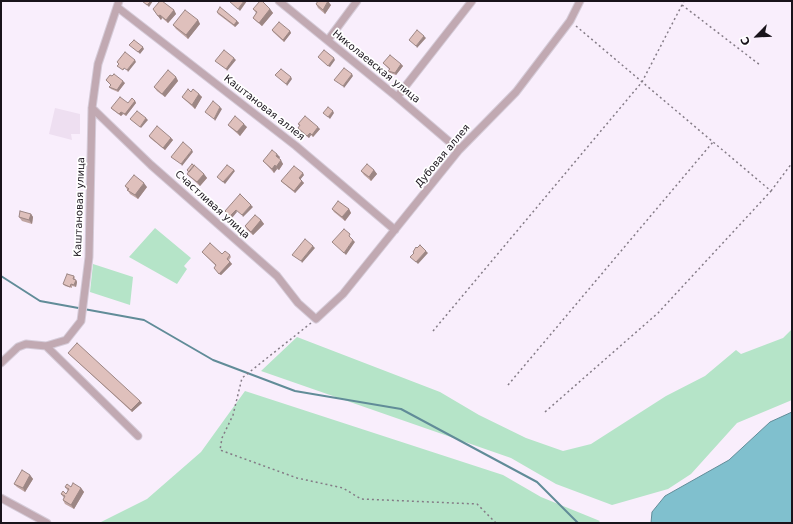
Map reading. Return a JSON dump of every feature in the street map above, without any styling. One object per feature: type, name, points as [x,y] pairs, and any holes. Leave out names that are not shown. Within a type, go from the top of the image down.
[{"type":"street","name":"Николаевская улица","points":[[279,1],[397,96],[459,150]]},
{"type":"street","points":[[328,40],[357,1]]},
{"type":"street","points":[[397,96],[472,1]]},
{"type":"street","name":"Дубовая аллея","points":[[316,319],[343,294],[459,150],[516,92],[570,21],[580,1]]},
{"type":"street","name":"Каштановая улица","points":[[1,363],[18,347],[26,344],[46,346],[66,340],[81,320],[89,257],[92,108],[98,64],[118,4]]},
{"type":"street","name":"Каштановая аллея","points":[[118,4],[296,146],[395,230]]},
{"type":"street","name":"Счастливая улица","points":[[92,108],[151,165],[277,276],[298,303],[316,319]]},
{"type":"street","points":[[46,346],[138,436]]},
{"type":"street","points":[[1,498],[46,523]]},
{"type":"path","points":[[433,331],[642,82],[684,1]]},
{"type":"path","points":[[682,5],[760,65]]},
{"type":"path","points":[[570,21],[772,191]]},
{"type":"path","points":[[508,385],[713,142]]},
{"type":"path","points":[[546,412],[658,313],[772,191],[792,163]]},
{"type":"path","points":[[316,319],[242,378],[233,415],[222,438],[220,450],[297,478],[343,488],[361,499],[477,504],[496,523]]},
{"type":"shaded area","points":[[55,108],[80,114],[80,134],[71,134],[72,140],[49,134]]},
{"type":"green space","points":[[155,228],[191,258],[184,266],[187,269],[177,284],[129,257]]},
{"type":"green space","points":[[93,264],[133,277],[130,305],[90,292]]},
{"type":"green space","points":[[792,329],[792,400],[737,423],[691,474],[668,489],[612,505],[556,484],[511,458],[261,371],[297,337],[440,392],[479,415],[526,438],[563,451],[591,444],[666,396],[705,376],[736,350],[741,354],[783,338]]},
{"type":"green space","points":[[245,391],[503,475],[541,497],[600,521],[598,523],[99,523],[147,499],[201,452]]},
{"type":"water","points":[[792,412],[792,523],[651,523],[652,512],[665,496],[729,460],[770,422]]},
{"type":"building","points":[[142,1],[151,1],[147,5]]},
{"type":"building","points":[[160,1],[174,10],[166,20],[160,15],[158,16],[153,9]]},
{"type":"building","points":[[229,1],[244,1],[238,9]]},
{"type":"building","points":[[260,1],[262,1],[270,9],[259,23],[253,18],[257,12],[253,9]]},
{"type":"building","points":[[318,1],[328,1],[323,10],[316,4]]},
{"type":"building","points":[[220,7],[237,21],[234,25],[217,12]]},
{"type":"building","points":[[185,10],[198,20],[186,35],[173,25]]},
{"type":"building","points":[[279,22],[290,31],[283,40],[272,30]]},
{"type":"building","points":[[417,30],[424,36],[416,46],[409,40]]},
{"type":"building","points":[[134,40],[143,47],[138,52],[129,45]]},
{"type":"building","points":[[224,50],[234,58],[226,69],[215,61]]},
{"type":"building","points":[[324,50],[334,58],[328,66],[318,57]]},
{"type":"building","points":[[125,52],[135,60],[127,70],[124,68],[123,70],[117,66],[119,64],[117,62]]},
{"type":"building","points":[[390,55],[401,64],[395,73],[388,71],[390,69],[383,63]]},
{"type":"building","points":[[344,68],[352,74],[343,86],[334,80]]},
{"type":"building","points":[[281,69],[291,77],[286,84],[275,75]]},
{"type":"building","points":[[168,70],[176,77],[162,94],[154,87]]},
{"type":"building","points":[[114,74],[123,81],[117,90],[109,87],[111,85],[106,80],[110,75],[112,76]]},
{"type":"building","points":[[188,89],[191,92],[193,89],[199,94],[192,105],[182,97]]},
{"type":"building","points":[[120,97],[128,103],[132,98],[135,101],[125,114],[121,112],[119,114],[111,108]]},
{"type":"building","points":[[213,101],[220,107],[214,119],[205,112]]},
{"type":"building","points":[[328,107],[333,111],[328,117],[323,113]]},
{"type":"building","points":[[137,111],[146,118],[140,127],[130,119]]},
{"type":"building","points":[[235,116],[244,124],[237,132],[228,125]]},
{"type":"building","points":[[305,116],[318,127],[312,135],[310,133],[307,136],[298,128],[300,125],[298,124]]},
{"type":"building","points":[[157,126],[171,138],[163,148],[149,136]]},
{"type":"building","points":[[183,142],[192,150],[181,164],[171,157]]},
{"type":"building","points":[[272,150],[281,160],[276,167],[275,165],[272,169],[263,161]]},
{"type":"building","points":[[192,164],[194,166],[189,172],[187,170]]},
{"type":"building","points":[[367,164],[374,170],[369,177],[361,171]]},
{"type":"building","points":[[194,165],[204,174],[197,182],[187,174]]},
{"type":"building","points":[[227,165],[234,170],[223,182],[217,177]]},
{"type":"building","points":[[294,166],[303,173],[299,178],[302,181],[294,191],[281,181]]},
{"type":"building","points":[[134,175],[144,183],[135,195],[127,190],[129,189],[125,186]]},
{"type":"building","points":[[240,194],[251,205],[242,215],[236,210],[230,216],[225,211]]},
{"type":"building","points":[[338,201],[349,209],[342,217],[332,209]]},
{"type":"building","points":[[20,211],[31,214],[29,220],[19,217]]},
{"type":"building","points":[[255,215],[261,220],[251,232],[245,226]]},
{"type":"building","points":[[344,229],[350,234],[349,236],[353,240],[344,253],[332,242]]},
{"type":"building","points":[[305,239],[313,246],[301,261],[292,255]]},
{"type":"building","points":[[210,243],[222,254],[225,251],[230,255],[227,259],[230,262],[219,274],[214,268],[216,265],[202,252]]},
{"type":"building","points":[[420,245],[426,251],[416,262],[410,257],[414,253],[413,252],[416,247],[417,248]]},
{"type":"building","points":[[67,274],[74,276],[73,279],[76,280],[74,285],[71,284],[70,287],[63,284]]},
{"type":"building","points":[[77,343],[140,401],[131,410],[68,353]]},
{"type":"building","points":[[22,470],[30,475],[23,488],[14,484]]},
{"type":"building","points":[[73,483],[81,488],[71,505],[63,500],[65,496],[61,494],[63,491],[66,494],[69,489],[65,487],[67,484],[71,487]]},
{"type":"waterway","points":[[1,276],[40,301],[144,320],[213,360],[295,391],[401,409],[537,482],[578,523]]}]
